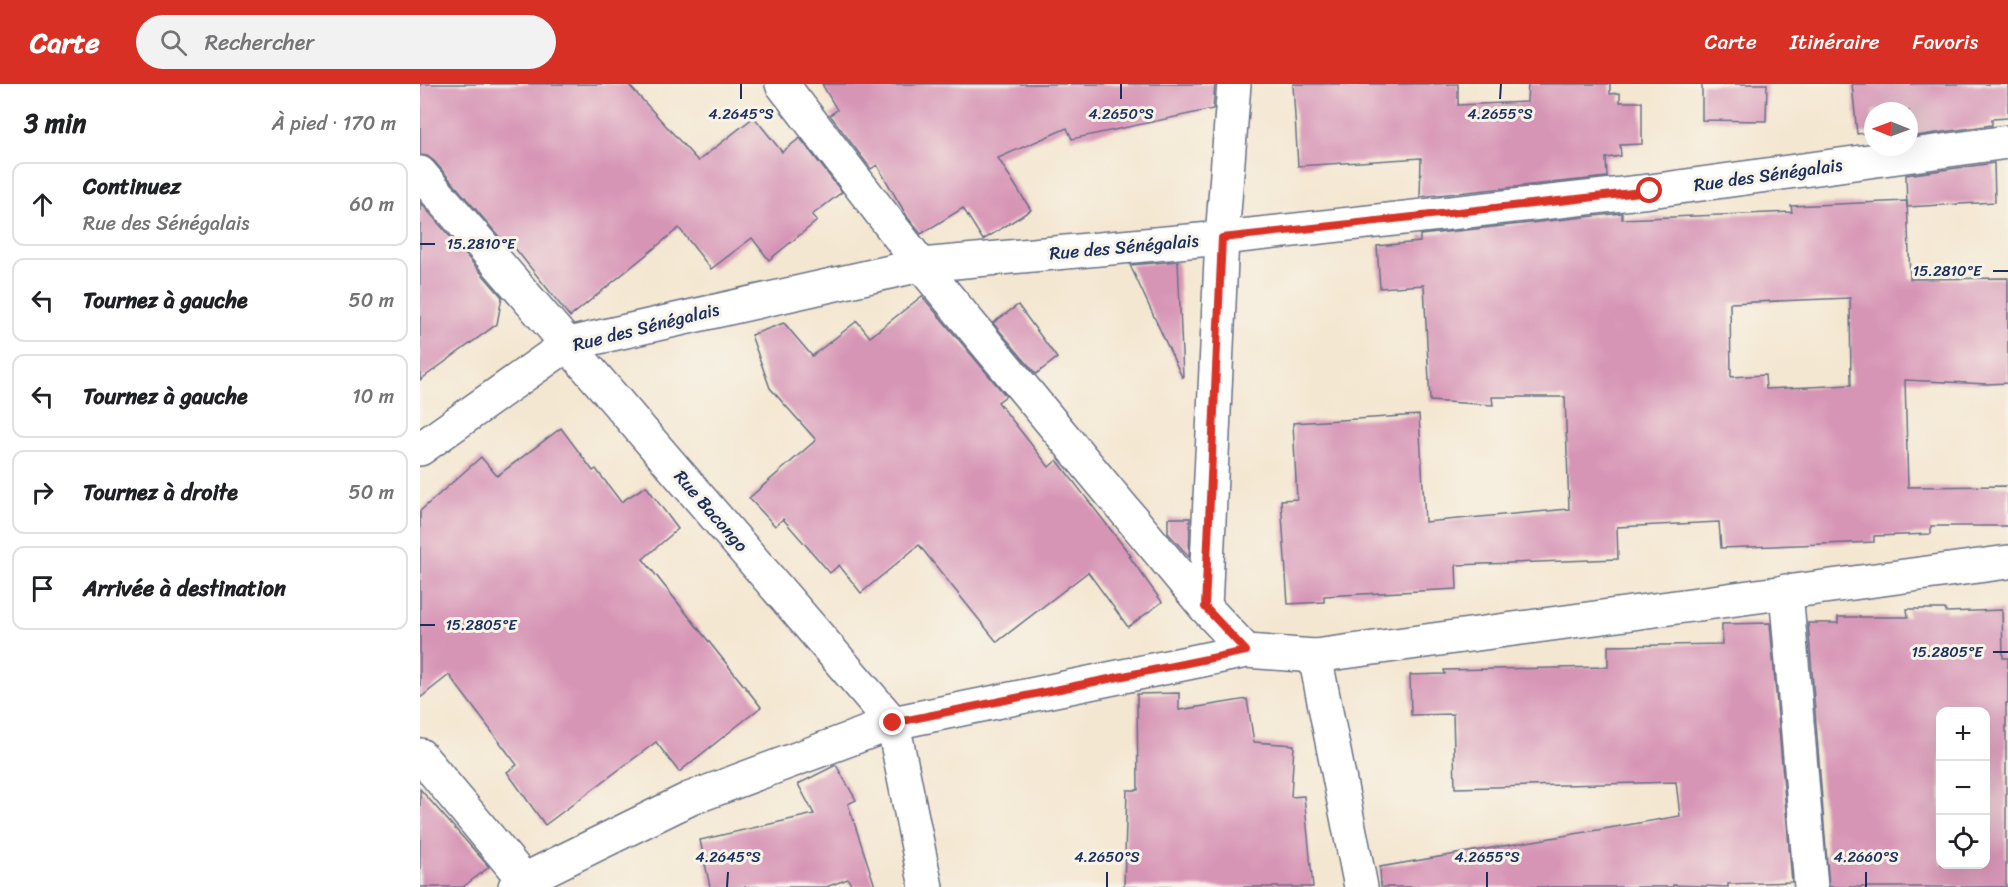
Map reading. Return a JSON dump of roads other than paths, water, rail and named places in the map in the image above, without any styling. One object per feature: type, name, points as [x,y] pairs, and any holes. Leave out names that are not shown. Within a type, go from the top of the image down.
[{"type":"street","points":[[782,84],[921,265],[1205,607],[1246,651]]},
{"type":"street","points":[[1205,607],[1222,238],[1234,84]]},
{"type":"street","name":"Rue des Sénégalais","points":[[420,449],[568,344],[921,265],[1222,238],[1650,191],[2008,142]]},
{"type":"street","name":"Rue Bacongo","points":[[420,173],[893,723],[926,887]]},
{"type":"street","points":[[420,755],[539,880],[689,799],[893,723],[1246,651],[1315,656],[2008,562]]},
{"type":"street","points":[[1786,591],[1811,887]]},
{"type":"street","points":[[1315,656],[1361,887]]}]
